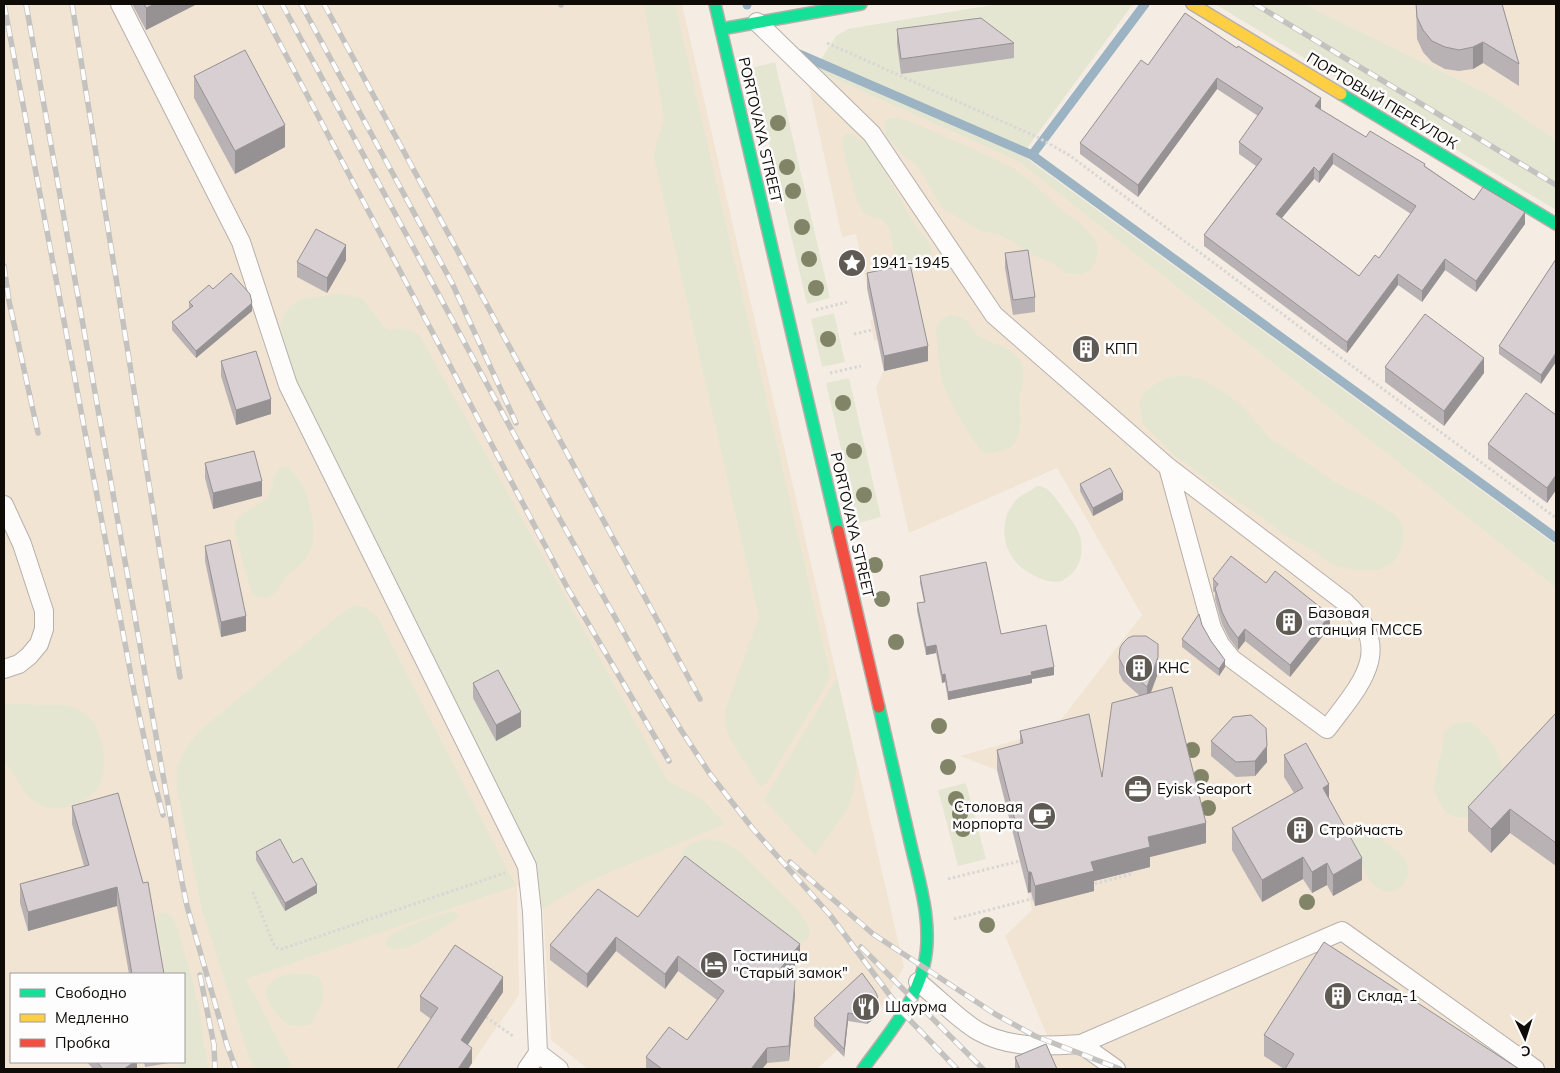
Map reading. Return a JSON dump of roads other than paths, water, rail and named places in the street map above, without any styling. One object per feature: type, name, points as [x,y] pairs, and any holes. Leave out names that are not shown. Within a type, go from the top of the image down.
[{"type":"street","name":"PORTOVAYA STREET","points":[[715,4],[924,903],[927,924],[927,952],[918,982],[903,1013],[881,1044]]},
{"type":"street","points":[[721,29],[861,4]]},
{"type":"street","name":"ПОРТОВЫЙ ПЕРЕУЛОК","points":[[1192,4],[1556,224]]},
{"type":"street","points":[[850,1069],[881,1044]]},
{"type":"street","points":[[864,1069],[881,1044]]},
{"type":"lane","points":[[120,4],[241,242],[288,385],[527,866],[532,912],[538,1053],[527,1069]]},
{"type":"lane","points":[[757,22],[872,134],[994,315],[1168,467],[1346,603],[1360,618],[1365,626],[1371,645],[1369,665],[1361,683],[1327,729],[1232,658],[1220,644],[1212,628],[1168,467]]},
{"type":"lane","points":[[4,505],[22,544],[44,611],[44,629],[40,644],[29,656],[20,664],[4,669]]},
{"type":"lane","points":[[918,982],[972,1026],[997,1039],[1020,1044],[1081,1044],[1342,931],[1535,1069]]},
{"type":"lane","points":[[1081,1044],[1116,1069]]},
{"type":"lane","points":[[538,1053],[559,1069]]},
{"type":"waterway","points":[[1032,155],[1145,4]]},
{"type":"waterway","points":[[799,54],[1032,155],[1556,538]]},
{"type":"railway","points":[[4,4],[134,691],[163,815]]},
{"type":"railway","points":[[26,4],[182,882],[187,906],[227,1045],[236,1069]]},
{"type":"railway","points":[[72,4],[180,677]]},
{"type":"railway","points":[[259,4],[568,589],[669,761]]},
{"type":"railway","points":[[282,4],[557,514],[643,667],[681,730],[710,774],[753,829],[830,915],[903,1013],[957,1069]]},
{"type":"railway","points":[[301,4],[452,283],[516,423]]},
{"type":"railway","points":[[324,4],[700,699]]},
{"type":"railway","points":[[1255,4],[1556,185]]},
{"type":"railway","points":[[4,266],[9,301],[38,433]]},
{"type":"railway","points":[[790,862],[873,934],[995,1014],[1035,1036],[1120,1069]]},
{"type":"railway","points":[[861,947],[983,1069]]},
{"type":"railway","points":[[200,975],[214,1045],[215,1069]]},
{"type":"place","name":"1941-1945","points":[[852,263]]},
{"type":"place","name":"КПП","points":[[1086,349]]},
{"type":"place","name":"Базовая станция ГМССБ","points":[[1289,622]]},
{"type":"place","name":"КНС","points":[[1139,668]]},
{"type":"place","name":"Eyisk Seaport","points":[[1138,789]]},
{"type":"place","name":"Столовая морпорта","points":[[1042,816]]},
{"type":"place","name":"Стройчасть","points":[[1300,830]]},
{"type":"place","name":"Гостиница \"Старый замок\"","points":[[714,965]]},
{"type":"place","name":"Склад-1","points":[[1338,996]]},
{"type":"place","name":"Шаурма","points":[[866,1007]]}]
